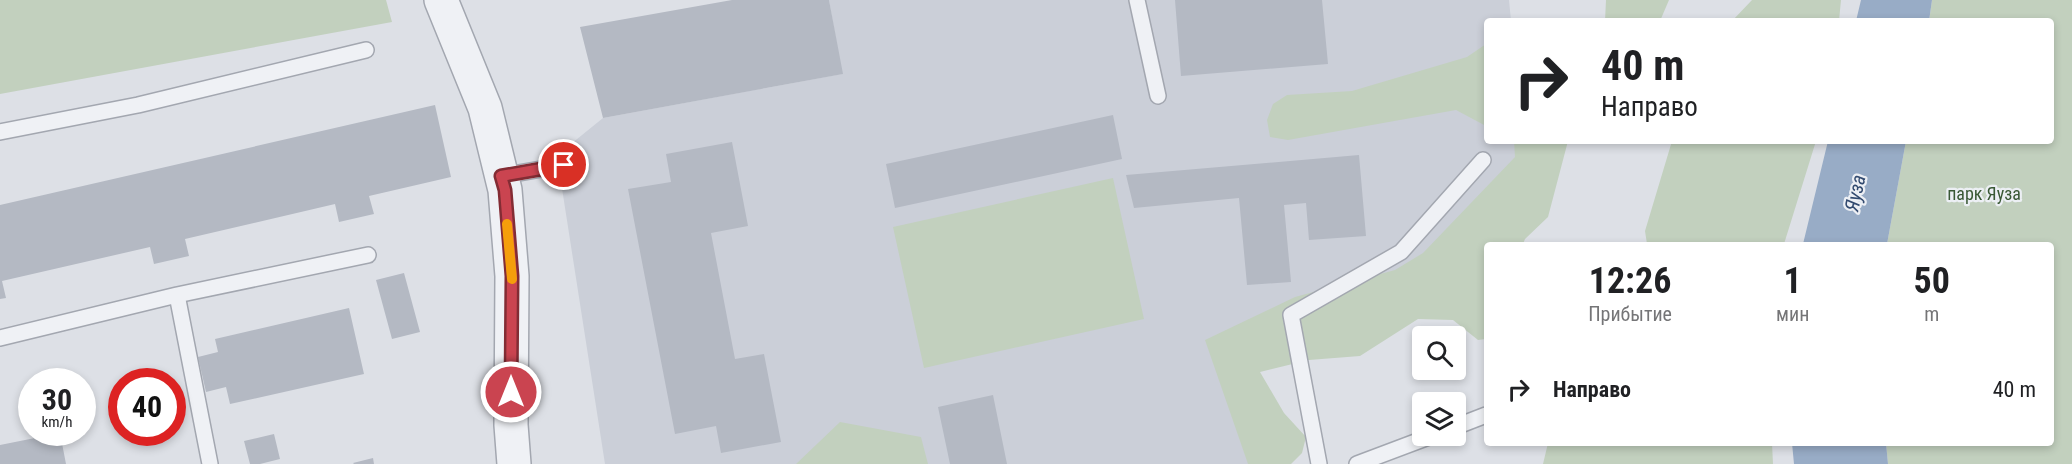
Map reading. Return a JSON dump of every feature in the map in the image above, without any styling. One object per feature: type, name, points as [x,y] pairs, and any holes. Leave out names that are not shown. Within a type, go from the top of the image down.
[{"type":"street","points":[[441,0],[485,108],[505,190],[512,276],[511,425],[514,464]]},
{"type":"lane","points":[[1137,0],[1158,96]]},
{"type":"lane","points":[[0,132],[138,105],[366,50]]},
{"type":"lane","points":[[1319,464],[1291,315],[1401,252],[1483,160]]},
{"type":"lane","points":[[501,176],[564,165]]},
{"type":"lane","points":[[0,338],[177,295],[368,255]]},
{"type":"lane","points":[[177,295],[210,464]]},
{"type":"lane","points":[[1466,423],[1484,416]]},
{"type":"lane","points":[[1357,464],[1412,443]]},
{"type":"shaded area","points":[[829,0],[1509,0],[1511,18],[1484,18],[1484,144],[1524,144],[1528,179],[1403,316],[1245,363],[1264,464],[605,464],[561,182],[566,148],[603,118],[842,74]]},
{"type":"green space","points":[[0,0],[386,0],[392,22],[0,94]]},
{"type":"green space","points":[[1606,0],[1669,0],[1661,18],[1605,18]]},
{"type":"green space","points":[[1752,0],[1841,0],[1839,18],[1735,18]]},
{"type":"green space","name":"парк Яуза","points":[[1932,0],[2072,0],[2072,464],[1888,464],[1886,446],[2054,446],[2054,242],[1887,242],[1905,144],[2054,144],[2054,18],[1929,18]]},
{"type":"green space","points":[[1484,45],[1484,125],[1456,110],[1288,140],[1270,137],[1267,120],[1273,104],[1287,95],[1352,91],[1467,57]]},
{"type":"green space","points":[[1514,144],[1567,144],[1548,217],[1524,242],[1484,242],[1484,339],[1478,340],[1466,330],[1466,326],[1460,326],[1453,320],[1418,319],[1360,356],[1309,360],[1260,372],[1284,413],[1306,437],[1302,453],[1291,464],[1248,464],[1205,340],[1295,297],[1395,270],[1423,253],[1515,157]]},
{"type":"green space","points":[[1671,144],[1815,144],[1785,242],[1647,242],[1645,231]]},
{"type":"green space","points":[[1113,178],[1144,319],[924,368],[893,227]]},
{"type":"green space","points":[[840,422],[921,437],[928,464],[796,464]]},
{"type":"green space","points":[[1547,446],[1772,446],[1773,464],[1543,464]]},
{"type":"water","points":[[1861,0],[1932,0],[1929,18],[1857,18]]},
{"type":"water","name":"Яуза","points":[[1827,144],[1905,144],[1887,242],[1803,242]]},
{"type":"water","points":[[1792,446],[1886,446],[1888,464],[1794,464]]},
{"type":"building","points":[[732,0],[829,0],[843,74],[603,118],[580,27]]},
{"type":"building","points":[[1175,0],[1322,0],[1328,64],[1181,76]]},
{"type":"building","points":[[435,105],[451,177],[369,196],[374,214],[339,222],[335,204],[185,239],[189,256],[154,264],[150,247],[2,281],[6,298],[0,299],[0,205]]},
{"type":"building","points":[[1113,115],[1122,159],[895,208],[886,164]]},
{"type":"building","points":[[732,142],[748,226],[711,233],[735,359],[764,354],[781,442],[721,453],[716,426],[675,434],[628,189],[671,182],[666,154]]},
{"type":"building","points":[[1359,155],[1366,236],[1309,240],[1306,203],[1284,205],[1291,282],[1247,285],[1239,198],[1134,208],[1126,175]]},
{"type":"building","points":[[404,273],[420,332],[392,339],[376,280]]},
{"type":"building","points":[[349,308],[364,374],[230,404],[226,387],[206,392],[198,357],[218,352],[215,339]]},
{"type":"building","points":[[993,395],[1007,464],[950,464],[938,407]]},
{"type":"building","points":[[274,434],[280,459],[250,464],[244,441]]},
{"type":"building","points":[[18,441],[18,446],[63,446],[66,464],[0,464],[0,445]]},
{"type":"building","points":[[373,458],[374,464],[353,463]]},
{"type":"slow traffic","points":[[507,224],[512,279]]},
{"type":"route","points":[[511,392],[512,276],[505,190],[501,176],[564,165]]}]
